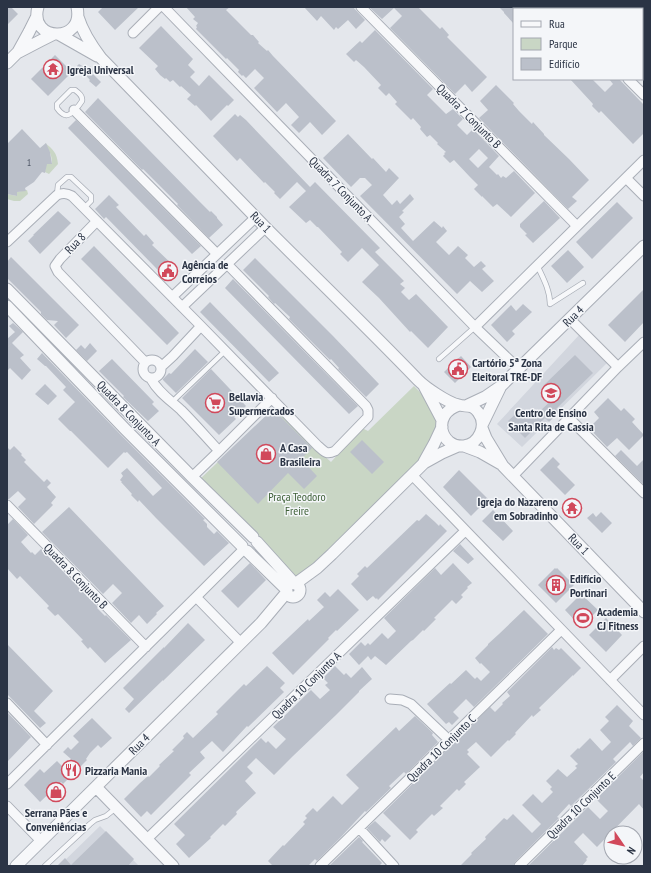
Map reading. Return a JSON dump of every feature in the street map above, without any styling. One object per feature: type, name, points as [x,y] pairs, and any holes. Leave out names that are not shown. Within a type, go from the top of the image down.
[{"type":"street","points":[[133,33],[159,7]]},
{"type":"street","name":"Quadra 7 Conjunto A","points":[[164,7],[475,327],[519,370]]},
{"type":"street","name":"Quadra 7 Conjunto B","points":[[361,7],[577,226]]},
{"type":"street","points":[[37,10],[38,23],[42,28],[47,32],[57,34],[66,33],[72,29],[76,23],[78,10]]},
{"type":"street","points":[[7,63],[17,53],[29,32],[37,10]]},
{"type":"street","points":[[78,10],[81,26],[87,39],[100,58]]},
{"type":"street","points":[[17,53],[57,34]]},
{"type":"street","points":[[57,34],[100,58]]},
{"type":"street","name":"Rua 1","points":[[100,58],[424,385]]},
{"type":"street","points":[[629,80],[644,95]]},
{"type":"street","points":[[74,110],[217,254]]},
{"type":"street","points":[[475,327],[644,160]]},
{"type":"street","points":[[626,178],[644,196]]},
{"type":"street","points":[[7,242],[57,194],[67,193],[72,196],[325,452],[330,453],[335,451],[368,417],[368,410],[366,406],[227,264]]},
{"type":"street","points":[[172,297],[256,217]]},
{"type":"street","name":"Rua 8","points":[[97,221],[54,266],[58,272],[145,362]]},
{"type":"street","points":[[182,307],[266,227]]},
{"type":"street","points":[[235,237],[245,247]]},
{"type":"street","name":"Rua 4","points":[[463,405],[485,397],[501,386],[644,246]]},
{"type":"street","points":[[186,284],[195,294]]},
{"type":"street","name":"Quadra 8 Conjunto A","points":[[7,289],[145,430],[255,539],[292,589]]},
{"type":"street","name":"Quadra 8 Conjunto A","points":[[7,306],[136,440],[244,549],[292,589]]},
{"type":"street","points":[[570,320],[618,367]]},
{"type":"street","points":[[151,379],[158,377],[161,367],[201,326]]},
{"type":"street","points":[[513,476],[644,342]]},
{"type":"street","points":[[161,367],[156,361],[148,360],[145,362],[142,371],[144,375],[151,379],[155,386],[219,451]]},
{"type":"street","points":[[424,385],[436,393],[473,408],[478,412],[481,417],[486,438],[503,466]]},
{"type":"street","points":[[424,385],[442,424],[443,434],[447,439],[452,443],[485,455],[503,466]]},
{"type":"street","points":[[501,386],[476,440],[471,444],[442,452],[424,463],[412,475],[644,715]]},
{"type":"street","points":[[192,477],[272,398]]},
{"type":"street","points":[[424,463],[434,444],[442,424],[444,414],[453,407],[463,405]]},
{"type":"street","points":[[125,428],[125,424],[128,420],[134,418]]},
{"type":"street","points":[[569,418],[644,493]]},
{"type":"street","points":[[136,440],[144,436],[145,430]]},
{"type":"street","name":"Rua 1","points":[[503,466],[644,612]]},
{"type":"street","name":"Rua 4","points":[[16,866],[261,622],[292,589],[332,554],[412,475]]},
{"type":"street","name":"Quadra 8 Conjunto B","points":[[7,505],[146,647]]},
{"type":"street","name":"Quadra 10 Conjunto A","points":[[147,839],[465,531]]},
{"type":"street","points":[[7,784],[244,549],[251,551],[254,549],[256,546],[255,539]]},
{"type":"street","points":[[196,597],[241,642]]},
{"type":"street","name":"Quadra 10 Conjunto C","points":[[320,866],[561,630]]},
{"type":"street","points":[[610,680],[644,646]]},
{"type":"street","points":[[390,699],[402,700],[411,704],[449,740]]},
{"type":"street","points":[[7,703],[47,745]]},
{"type":"street","name":"Quadra 10 Conjunto E","points":[[519,866],[644,743]]},
{"type":"street","points":[[96,787],[173,866]]},
{"type":"street","points":[[7,806],[41,842]]},
{"type":"street","points":[[359,828],[394,866]]},
{"type":"lane","points":[[73,90],[81,95],[83,99],[74,110],[69,115],[64,115],[57,106],[69,92],[73,90]]},
{"type":"lane","points":[[57,194],[58,185],[67,177],[71,177],[91,196],[91,201],[84,208]]},
{"type":"lane","points":[[537,265],[549,291],[550,304],[583,283]]},
{"type":"lane","points":[[439,359],[475,327]]},
{"type":"lane","points":[[172,402],[225,351]]},
{"type":"lane","points":[[45,866],[90,824],[95,820],[106,816],[116,808]]},
{"type":"shaded area","name":"Centro de Ensino Santa Rita de Cassia","points":[[580,334],[608,362],[522,447],[497,424]]},
{"type":"shaded area","points":[[100,826],[139,866],[59,866]]},
{"type":"green space","points":[[45,143],[54,152],[57,157],[58,164],[49,174],[45,172],[46,164],[52,163],[52,160]]},
{"type":"green space","points":[[27,190],[28,194],[20,201],[7,199],[7,194],[17,196],[17,192]]},
{"type":"green space","name":"Praça Teodoro Freire","points":[[414,386],[428,400],[439,426],[425,459],[317,563],[297,577],[200,479],[276,407],[331,462],[362,428],[368,431]]},
{"type":"building","points":[[7,7],[11,7],[18,14],[7,25]]},
{"type":"building","points":[[103,7],[139,7],[115,30],[98,12]]},
{"type":"building","points":[[186,7],[230,7],[226,10],[251,35],[253,35],[259,42],[258,43],[267,51],[268,50],[336,121],[322,135],[310,122],[299,133],[291,125],[299,117],[286,103],[277,112],[254,88],[264,78],[255,69],[246,78],[243,75],[242,76],[238,72],[239,70],[196,29],[198,23],[193,19],[195,17]]},
{"type":"building","points":[[304,7],[353,7],[365,20],[356,29],[348,20],[338,29],[336,27],[334,30],[321,16],[317,21]]},
{"type":"building","points":[[369,7],[418,7],[440,29],[442,27],[449,35],[447,37],[487,77],[472,92],[465,84],[455,94],[390,28],[402,16],[394,8],[382,19]]},
{"type":"building","points":[[499,7],[514,7],[513,23],[504,13]]},
{"type":"building","points":[[161,26],[193,59],[188,65],[195,72],[190,77],[199,86],[209,75],[234,100],[211,121],[196,105],[195,106],[187,99],[191,95],[173,80],[170,82],[160,75],[155,69],[158,66],[139,48]]},
{"type":"building","points":[[375,30],[433,89],[427,95],[446,114],[453,109],[463,119],[457,125],[467,135],[473,129],[499,156],[489,167],[501,178],[503,176],[506,178],[514,171],[535,193],[511,217],[497,204],[493,207],[482,197],[474,189],[478,185],[454,160],[450,163],[443,156],[446,152],[437,144],[438,143],[430,135],[427,137],[413,118],[411,120],[395,104],[397,102],[389,93],[386,96],[378,88],[381,85],[364,67],[356,60],[354,62],[346,54],[360,41],[362,43]],"holes":[[[479,149],[488,158],[478,168],[469,159]]]},
{"type":"building","points":[[55,55],[72,72],[48,96],[31,79]]},
{"type":"building","points":[[79,64],[87,69],[90,66],[95,71],[92,73],[101,82],[96,87],[77,66]]},
{"type":"building","points":[[571,80],[593,80],[605,92],[613,84],[610,80],[620,80],[644,105],[644,133],[633,144],[601,111],[599,113],[592,106],[593,104]]},
{"type":"building","points":[[496,85],[514,103],[513,104],[519,111],[532,124],[533,122],[589,180],[572,197],[577,201],[568,209],[479,118],[488,110],[480,101]]},
{"type":"building","points":[[98,98],[210,212],[211,211],[217,217],[223,225],[209,238],[177,205],[178,204],[85,112]]},
{"type":"building","points":[[235,114],[238,117],[240,115],[246,120],[310,187],[315,182],[380,248],[375,252],[404,281],[400,284],[405,288],[401,292],[409,300],[416,294],[448,327],[428,348],[411,331],[410,332],[362,282],[379,265],[362,248],[348,262],[340,254],[342,252],[318,227],[310,220],[306,223],[289,207],[306,191],[297,182],[280,199],[274,193],[275,192],[265,182],[264,183],[240,158],[237,161],[213,136]]},
{"type":"building","points":[[76,120],[201,246],[192,254],[68,128]]},
{"type":"building","points":[[22,129],[40,148],[46,143],[50,152],[52,164],[47,164],[45,173],[42,172],[34,182],[25,188],[26,191],[17,192],[17,196],[7,194],[7,144]]},
{"type":"building","points":[[348,134],[386,172],[389,168],[399,178],[383,195],[392,205],[397,200],[400,204],[410,194],[414,199],[402,211],[404,212],[399,217],[405,224],[401,228],[413,241],[434,221],[442,228],[443,226],[447,231],[436,242],[449,255],[458,246],[468,255],[465,258],[474,267],[481,261],[486,266],[482,269],[494,281],[482,292],[470,281],[457,294],[360,196],[372,185],[365,178],[360,178],[351,187],[323,158]]},
{"type":"building","points":[[109,195],[119,205],[116,207],[144,236],[146,234],[154,243],[152,245],[177,269],[167,280],[106,217],[104,219],[95,209]]},
{"type":"building","points":[[544,201],[560,218],[533,243],[525,235],[527,234],[520,227],[520,224]]},
{"type":"building","points":[[617,202],[633,218],[592,259],[576,242]]},
{"type":"building","points":[[58,211],[71,223],[40,254],[28,241]]},
{"type":"building","points":[[94,246],[179,333],[167,345],[81,259]]},
{"type":"building","points":[[568,250],[584,267],[567,283],[551,266]]},
{"type":"building","points":[[11,257],[79,325],[66,338],[54,325],[58,321],[47,320],[7,278],[7,262]]},
{"type":"building","points":[[255,258],[379,384],[366,397],[338,369],[339,368],[331,359],[330,360],[289,319],[290,317],[275,303],[274,304],[268,297],[269,296],[243,270]]},
{"type":"building","points":[[233,279],[358,406],[349,414],[225,288]]},
{"type":"building","points":[[644,289],[644,322],[625,342],[608,325]]},
{"type":"building","points":[[210,302],[279,373],[269,382],[200,312]]},
{"type":"building","points":[[523,304],[532,312],[512,331],[515,334],[507,342],[491,325],[511,305],[516,311]]},
{"type":"building","points":[[13,323],[23,332],[7,348],[7,339],[15,332],[9,326]]},
{"type":"building","points":[[12,343],[24,355],[20,358],[31,370],[22,380],[10,368],[7,371],[7,348]]},
{"type":"building","points":[[90,343],[97,351],[87,361],[76,350],[81,345],[85,349]]},
{"type":"building","points":[[195,349],[208,362],[176,393],[163,379],[169,373],[171,374]]},
{"type":"building","points":[[42,353],[205,519],[203,520],[207,524],[207,527],[214,534],[217,531],[229,543],[204,566],[139,500],[138,502],[131,495],[132,494],[121,482],[120,480],[123,476],[121,473],[127,468],[153,496],[162,488],[127,452],[124,452],[108,468],[58,419],[75,402],[63,390],[66,387],[46,366],[37,359]]},
{"type":"building","points":[[575,355],[593,373],[556,409],[559,412],[549,422],[545,418],[525,438],[508,421],[521,409],[529,417],[537,410],[539,412],[556,396],[544,385]]},
{"type":"building","name":"Cartório 5ª Zona Eleitoral TRE-DF","points":[[461,356],[471,367],[455,383],[444,372]]},
{"type":"building","points":[[112,359],[154,402],[152,404],[159,411],[148,421],[99,371]]},
{"type":"building","name":"Bellavia Supermercados","points":[[211,369],[246,406],[234,417],[236,419],[219,435],[182,398]]},
{"type":"building","points":[[45,384],[57,396],[48,405],[35,394]]},
{"type":"building","points":[[608,398],[621,411],[624,408],[635,419],[632,422],[644,435],[629,450],[617,438],[607,447],[589,428],[599,418],[594,412]]},
{"type":"building","name":"A Casa Brasileira","points":[[273,409],[312,448],[301,459],[317,476],[304,489],[288,473],[258,504],[217,462]]},
{"type":"building","points":[[362,440],[384,462],[372,474],[350,452]]},
{"type":"building","points":[[14,446],[26,460],[24,462],[44,482],[47,479],[51,483],[47,487],[56,497],[51,503],[53,505],[34,524],[18,507],[26,499],[18,491],[7,499],[7,447],[10,450]]},
{"type":"building","points":[[621,450],[637,466],[644,459],[644,485],[615,456]]},
{"type":"building","points":[[553,457],[560,464],[557,467],[575,485],[565,495],[540,470]]},
{"type":"building","points":[[459,470],[488,499],[471,516],[443,487]]},
{"type":"building","points":[[69,507],[164,606],[147,624],[139,615],[131,623],[112,603],[122,593],[113,584],[103,594],[42,532]]},
{"type":"building","points":[[493,510],[513,531],[503,541],[482,521]]},
{"type":"building","points":[[601,512],[612,523],[602,533],[587,518],[593,513],[596,517]]},
{"type":"building","points":[[426,514],[447,531],[378,600],[373,596],[367,601],[351,584],[359,576],[357,574],[365,566],[367,568],[417,520],[419,521]]},
{"type":"building","points":[[13,519],[28,535],[21,542],[31,553],[32,552],[35,555],[41,549],[98,607],[97,608],[131,640],[105,663],[90,647],[88,649],[81,641],[83,640],[58,614],[55,616],[47,608],[49,606],[20,576],[17,579],[7,568],[7,525]]},
{"type":"building","points":[[460,544],[474,559],[468,564],[453,551]]},
{"type":"building","points":[[250,563],[266,580],[238,608],[221,591]]},
{"type":"building","points":[[453,563],[472,583],[461,595],[463,597],[456,604],[452,600],[434,618],[436,619],[424,631],[423,630],[386,665],[375,656],[371,660],[368,656],[359,665],[349,654],[361,642],[365,646],[368,643],[370,645],[382,633],[388,639],[396,631],[384,618],[435,568],[441,575]]},
{"type":"building","name":"Edifício Portinari","points":[[555,568],[557,568],[574,585],[556,603],[538,585]]},
{"type":"building","points":[[338,589],[359,610],[337,631],[336,630],[293,675],[272,653],[308,619],[309,621],[324,607],[317,600],[325,592],[330,597]]},
{"type":"building","points":[[581,594],[598,610],[581,627],[565,610]]},
{"type":"building","points":[[524,610],[548,634],[474,707],[466,699],[453,712],[459,718],[452,725],[449,722],[446,724],[427,704],[466,670],[475,679],[477,677],[481,681],[490,672],[475,658]]},
{"type":"building","points":[[606,618],[622,635],[606,652],[589,635]]},
{"type":"building","points":[[188,623],[205,640],[129,713],[125,709],[134,699],[123,688]]},
{"type":"building","points":[[7,644],[53,691],[34,711],[46,723],[40,728],[7,694]]},
{"type":"building","points":[[552,647],[554,650],[556,648],[559,650],[561,648],[581,668],[539,708],[541,710],[533,717],[532,715],[515,733],[516,734],[491,757],[476,742],[467,750],[469,752],[467,754],[480,767],[464,782],[466,784],[459,791],[457,789],[440,806],[443,808],[434,816],[432,814],[416,830],[418,832],[410,840],[383,813],[490,707],[495,712],[510,696],[507,692]]},
{"type":"building","points":[[267,666],[285,683],[280,688],[284,692],[248,727],[247,726],[223,752],[212,741],[200,752],[205,758],[189,773],[191,775],[151,815],[147,811],[141,817],[124,799],[160,766],[159,765],[174,751],[172,750],[184,738],[183,736],[187,732],[193,738],[218,714],[216,712],[244,684],[246,686]]},
{"type":"building","points":[[335,666],[344,675],[346,673],[351,678],[362,667],[372,679],[274,775],[256,758],[247,767],[253,773],[245,781],[256,793],[236,812],[237,814],[225,826],[223,824],[210,837],[211,838],[189,858],[176,844],[185,835],[174,824],[261,738],[266,743],[268,741],[276,749],[286,739],[273,727],[311,690],[320,699],[330,690],[325,685],[328,683],[323,678]]},
{"type":"building","points":[[617,705],[633,721],[629,726],[641,738],[633,746],[630,742],[613,759],[616,762],[571,806],[569,804],[557,817],[559,818],[515,862],[513,866],[460,866],[504,818],[507,820],[513,814],[532,833],[541,824],[522,805],[533,794],[542,803],[553,792],[550,789],[552,787],[546,781],[558,769],[567,777],[577,768],[575,766],[578,764],[570,756],[590,738],[602,751],[611,742],[600,730],[609,721],[605,717]]},
{"type":"building","points":[[7,712],[31,737],[7,762]]},
{"type":"building","points":[[415,716],[433,733],[432,735],[438,742],[406,774],[404,772],[389,786],[391,788],[366,812],[365,811],[317,861],[315,859],[308,866],[273,866],[268,861],[305,824],[303,822],[307,818],[305,816],[313,808],[317,812],[333,796],[342,805],[359,788],[346,775],[396,727],[399,731]]},
{"type":"building","points":[[92,718],[112,738],[101,748],[98,745],[90,753],[86,759],[87,760],[63,784],[61,782],[40,802],[24,785],[40,769],[44,773],[57,761],[63,767],[71,759],[63,752],[68,747],[71,750],[79,742],[73,736]]},
{"type":"building","points":[[644,751],[644,772],[640,777],[644,781],[644,810],[639,804],[618,825],[603,825],[603,841],[597,847],[583,833],[574,842],[588,857],[582,866],[528,866],[588,807],[600,819],[608,811],[596,799]]},
{"type":"building","points":[[375,821],[391,836],[385,842],[382,839],[380,842],[367,828]]},
{"type":"building","points":[[106,831],[134,859],[128,866],[57,866],[65,858],[71,865]]},
{"type":"building","points":[[359,837],[382,863],[379,866],[329,866]]},
{"type":"place","name":"Igreja Universal","points":[[53,69]]},
{"type":"place","name":"Agência de Correios","points":[[168,271]]},
{"type":"place","name":"Cartório 5ª Zona Eleitoral TRE-DF","points":[[458,369]]},
{"type":"place","name":"Centro de Ensino Santa Rita de Cassia","points":[[551,393]]},
{"type":"place","name":"Bellavia Supermercados","points":[[215,403]]},
{"type":"place","name":"A Casa Brasileira","points":[[266,454]]},
{"type":"place","name":"Igreja do Nazareno em Sobradinho","points":[[572,508]]},
{"type":"place","name":"Edifício Portinari","points":[[556,585]]},
{"type":"place","name":"Academia CJ Fitness","points":[[583,618]]},
{"type":"place","name":"Pizzaria Mania","points":[[71,770]]},
{"type":"place","name":"Serrana Pães e Conveniências","points":[[56,792]]}]
